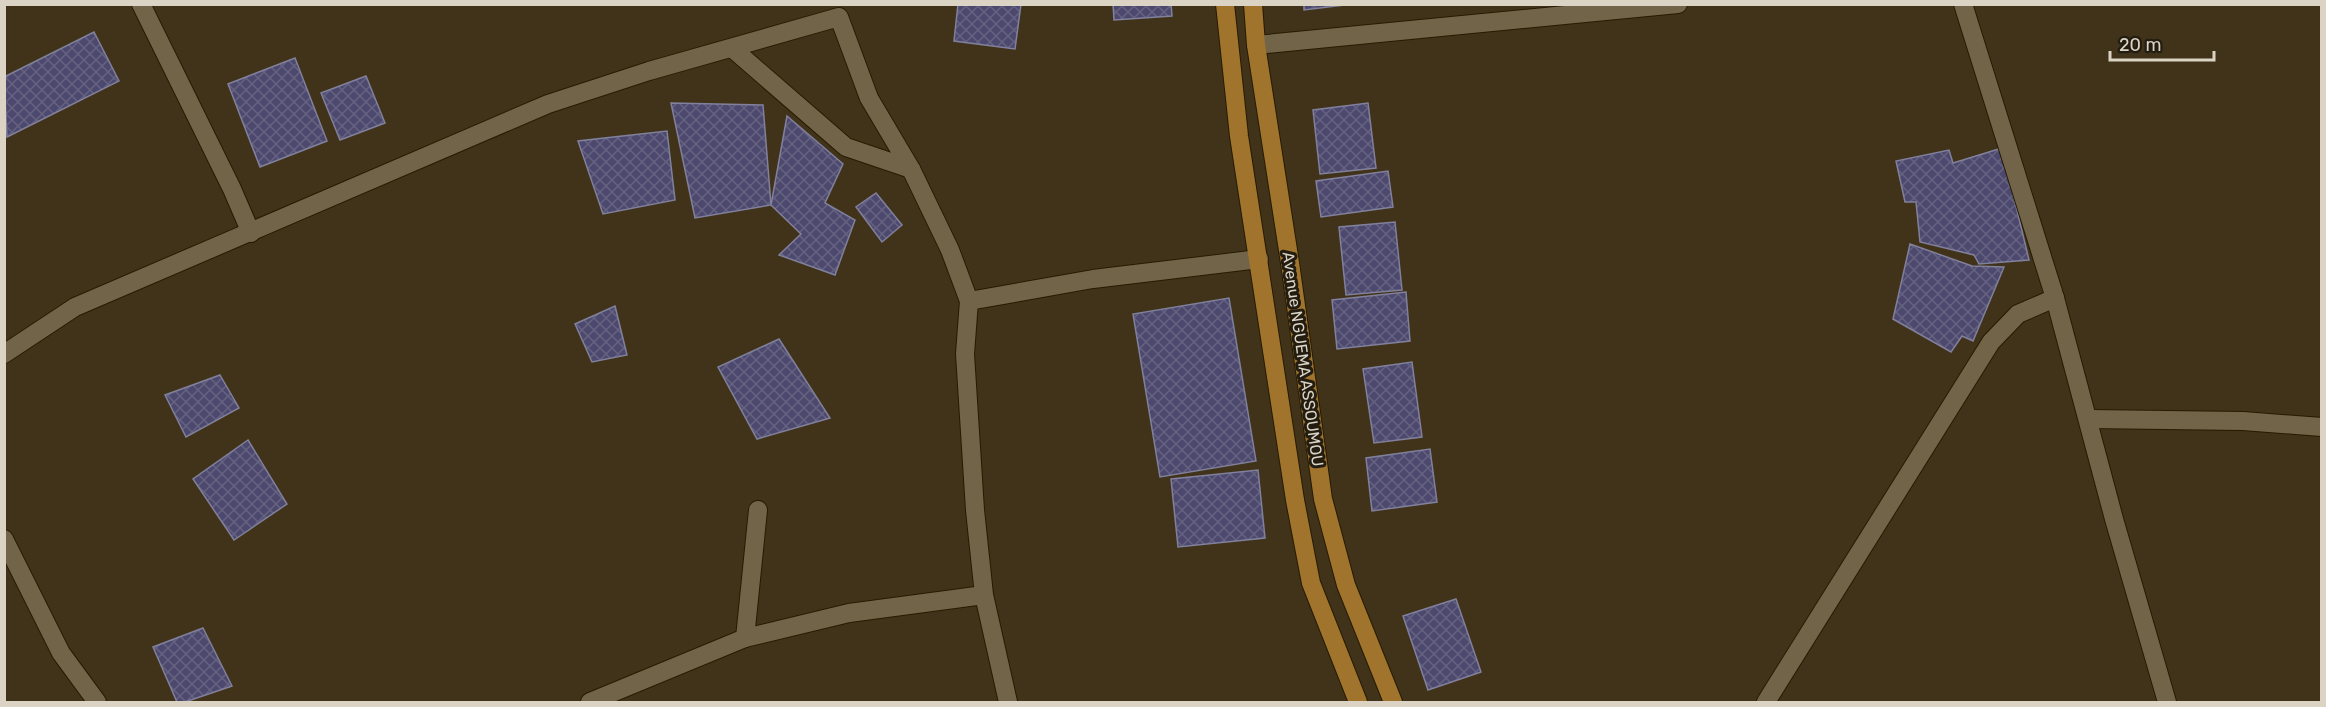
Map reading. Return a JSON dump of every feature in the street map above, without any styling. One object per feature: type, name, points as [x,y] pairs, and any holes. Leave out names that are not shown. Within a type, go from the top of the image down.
[{"type":"main road","name":"Avenue NGUEMA ASSOUMOU","points":[[1225,4],[1239,136],[1294,500],[1311,583],[1358,702]]},
{"type":"main road","name":"Avenue NGUEMA ASSOUMOU","points":[[1253,4],[1256,45],[1290,263],[1323,499],[1346,585],[1393,702]]},
{"type":"street","points":[[141,4],[232,189],[251,233]]},
{"type":"street","points":[[1256,45],[1678,4]]},
{"type":"street","points":[[1963,4],[2055,298],[2114,519],[2167,702]]},
{"type":"street","points":[[4,354],[75,308],[548,105],[649,71],[732,49],[838,11],[869,98],[911,169],[950,250],[969,301],[965,354],[975,510],[984,595],[1008,702]]},
{"type":"street","points":[[732,49],[846,147],[911,169]]},
{"type":"street","points":[[969,301],[1093,279],[1259,259]]},
{"type":"street","points":[[1766,702],[1991,342],[2018,314],[2055,298]]},
{"type":"street","points":[[2089,419],[2244,421],[2322,427]]},
{"type":"street","points":[[744,638],[758,510]]},
{"type":"street","points":[[4,539],[61,653],[97,702]]},
{"type":"street","points":[[590,702],[744,638],[849,613],[984,595]]},
{"type":"building","points":[[958,4],[1021,4],[1015,49],[954,41]]},
{"type":"building","points":[[1113,4],[1171,4],[1172,16],[1114,20]]},
{"type":"building","points":[[1304,4],[1353,4],[1304,10]]},
{"type":"building","points":[[94,32],[119,81],[7,137],[4,77]]},
{"type":"building","points":[[295,58],[327,141],[260,167],[228,84]]},
{"type":"building","points":[[366,76],[385,123],[340,140],[321,93]]},
{"type":"building","points":[[671,103],[763,105],[771,205],[695,218]]},
{"type":"building","points":[[1368,103],[1376,168],[1320,174],[1313,110]]},
{"type":"building","points":[[787,116],[843,164],[825,203],[855,220],[835,275],[779,255],[801,234],[771,205]]},
{"type":"building","points":[[667,131],[675,200],[603,214],[578,141]]},
{"type":"building","points":[[2002,148],[2029,260],[1979,264],[1974,255],[1920,242],[1916,202],[1905,202],[1896,161],[1949,150],[1953,163]]},
{"type":"building","points":[[1388,171],[1393,207],[1321,217],[1316,181]]},
{"type":"building","points":[[876,193],[902,225],[882,242],[856,207]]},
{"type":"building","points":[[1395,222],[1402,290],[1346,295],[1339,227]]},
{"type":"building","points":[[1910,244],[1972,266],[2004,267],[1973,341],[1962,336],[1951,352],[1893,319]]},
{"type":"building","points":[[1406,292],[1410,341],[1337,349],[1332,300]]},
{"type":"building","points":[[1229,298],[1256,461],[1160,477],[1133,314]]},
{"type":"building","points":[[615,306],[627,355],[592,362],[575,324]]},
{"type":"building","points":[[779,339],[830,418],[757,439],[718,367]]},
{"type":"building","points":[[1412,362],[1422,437],[1374,443],[1363,369]]},
{"type":"building","points":[[220,375],[239,408],[186,437],[165,395]]},
{"type":"building","points":[[248,440],[287,504],[234,540],[193,479]]},
{"type":"building","points":[[1430,449],[1437,502],[1372,511],[1366,458]]},
{"type":"building","points":[[1258,470],[1265,538],[1178,547],[1171,479]]},
{"type":"building","points":[[1456,599],[1481,672],[1428,690],[1403,616]]},
{"type":"building","points":[[203,628],[232,686],[185,702],[177,702],[153,647]]}]
